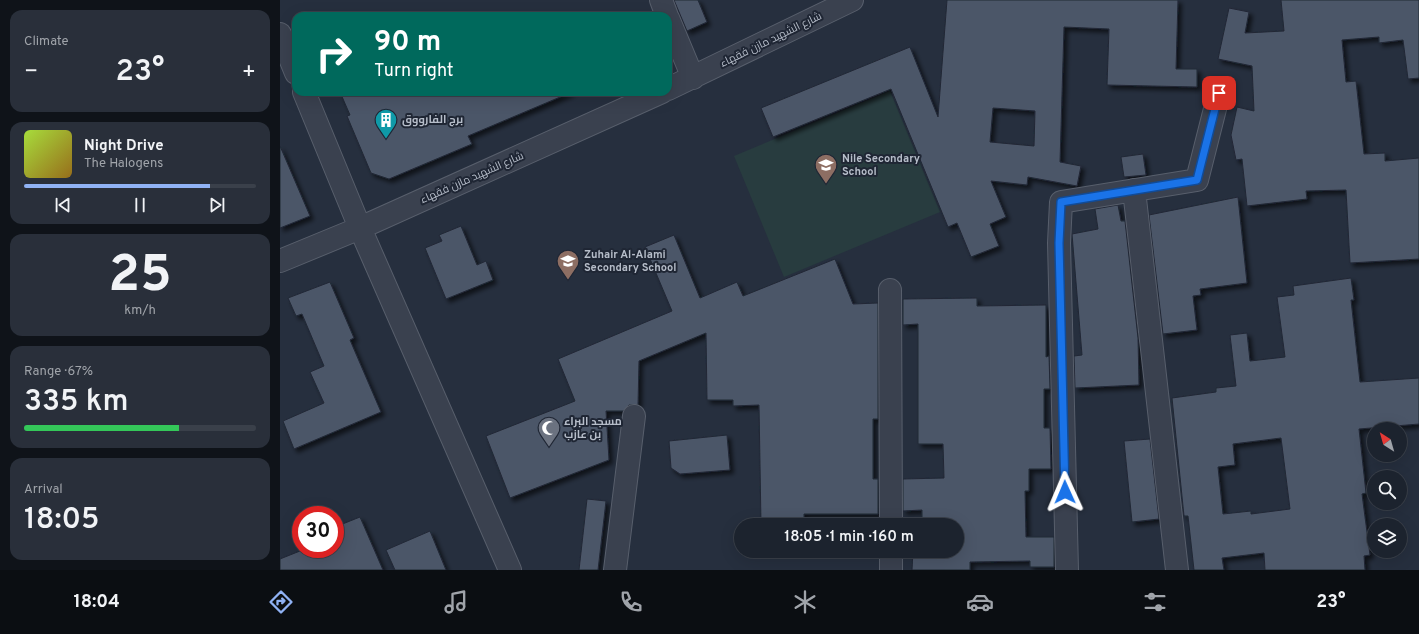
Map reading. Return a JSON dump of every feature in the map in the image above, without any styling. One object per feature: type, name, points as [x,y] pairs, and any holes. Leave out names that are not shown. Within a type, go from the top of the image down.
[{"type":"street","points":[[661,0],[666,12]]},
{"type":"street","name":"شارع الشهيد مازن فقهاء","points":[[672,87],[852,0]]},
{"type":"street","points":[[672,27],[693,78]]},
{"type":"street","points":[[280,34],[292,63]]},
{"type":"street","points":[[1067,570],[1059,243],[1061,202],[1197,180],[1219,93]]},
{"type":"street","points":[[306,96],[360,228],[505,568]]},
{"type":"street","name":"شارع الشهيد مازن فقهاء","points":[[280,261],[360,228],[653,96]]},
{"type":"street","points":[[1134,190],[1177,570]]},
{"type":"street","points":[[890,290],[891,518]]},
{"type":"street","points":[[615,570],[634,416]]},
{"type":"street","points":[[891,558],[891,570]]},
{"type":"green space","points":[[890,91],[940,212],[784,277],[734,156]]},
{"type":"building","points":[[674,0],[698,0],[707,22],[687,31]]},
{"type":"building","points":[[947,0],[1178,0],[1176,69],[1197,69],[1197,87],[1107,85],[1109,29],[1064,27],[1060,162],[1081,166],[1077,186],[1028,177],[1027,185],[991,181],[1006,217],[990,224],[999,246],[971,257],[957,223],[948,227],[891,89],[773,137],[761,108],[910,47],[938,117]],"holes":[[[993,108],[1035,111],[1034,146],[990,142]]]},
{"type":"building","points":[[1281,0],[1419,0],[1419,78],[1408,79],[1403,40],[1379,43],[1379,37],[1342,40],[1346,82],[1356,81],[1364,154],[1385,153],[1385,161],[1419,158],[1419,259],[1350,263],[1346,190],[1306,191],[1307,199],[1247,206],[1242,159],[1236,160],[1231,135],[1237,107],[1254,111],[1252,66],[1218,59],[1229,8],[1249,12],[1245,33],[1284,31]]},
{"type":"building","points":[[342,96],[563,96],[468,136],[472,144],[389,179],[371,173],[347,116],[350,115]]},
{"type":"building","points":[[280,146],[310,216],[280,228]]},
{"type":"building","points":[[1143,154],[1146,175],[1124,177],[1121,157]]},
{"type":"building","points":[[1238,197],[1247,283],[1200,289],[1201,295],[1193,296],[1197,330],[1163,334],[1149,215]]},
{"type":"building","points":[[1118,205],[1121,221],[1125,221],[1138,338],[1139,385],[1075,388],[1074,356],[1082,355],[1072,234],[1098,229],[1095,209]]},
{"type":"building","points":[[461,226],[477,265],[486,261],[493,280],[446,299],[425,248],[442,241],[439,235]]},
{"type":"building","points":[[674,235],[700,298],[737,282],[743,296],[835,259],[853,304],[878,303],[878,419],[873,419],[873,479],[878,479],[878,514],[804,514],[804,518],[761,518],[759,405],[733,406],[733,400],[707,400],[706,333],[639,361],[638,405],[629,405],[623,411],[606,411],[609,460],[510,498],[486,436],[575,401],[558,359],[672,311],[645,247]]},
{"type":"building","points":[[1351,278],[1354,300],[1351,300],[1360,382],[1419,378],[1419,424],[1407,425],[1407,422],[1367,422],[1367,428],[1359,429],[1366,493],[1362,494],[1367,532],[1367,556],[1364,556],[1365,570],[1265,570],[1264,553],[1222,558],[1224,570],[1194,570],[1188,516],[1184,516],[1172,398],[1216,392],[1216,388],[1236,386],[1230,335],[1247,333],[1250,361],[1285,357],[1277,297],[1294,295],[1293,286]],"holes":[[[1281,438],[1290,509],[1251,514],[1251,511],[1223,514],[1218,467],[1235,465],[1233,444]]]},
{"type":"building","points":[[330,282],[354,338],[350,340],[381,412],[294,449],[283,421],[324,403],[310,372],[324,366],[302,314],[296,316],[288,298]]},
{"type":"building","points":[[977,298],[977,306],[1046,305],[1046,357],[1049,356],[1050,389],[1044,389],[1044,428],[1050,428],[1051,469],[1029,469],[1029,491],[1025,491],[1026,537],[1054,537],[1054,567],[1030,567],[1030,561],[970,562],[970,570],[912,570],[913,558],[964,558],[964,518],[922,518],[922,510],[903,511],[903,479],[944,478],[943,444],[918,444],[918,324],[903,325],[903,299]]},
{"type":"building","points":[[727,435],[730,470],[680,474],[671,468],[669,441]]},
{"type":"building","points":[[1150,439],[1159,519],[1132,522],[1124,441]]},
{"type":"building","points":[[587,499],[606,501],[598,570],[579,570]]},
{"type":"building","points":[[360,517],[383,570],[280,570],[280,559],[292,554],[292,558],[344,558],[344,523]]},
{"type":"building","points":[[430,531],[446,570],[395,570],[386,550]]},
{"type":"place","name":"برج الفارووق","points":[[386,140]]},
{"type":"place","name":"Nile Secondary School","points":[[826,184]]},
{"type":"place","name":"Zuhair Al-Alami Secondary School","points":[[568,280]]},
{"type":"place","name":"مسجد البراء بن عازب","points":[[549,448]]},
{"type":"route","points":[[1065,492],[1059,243],[1061,202],[1197,180],[1219,93]]}]
